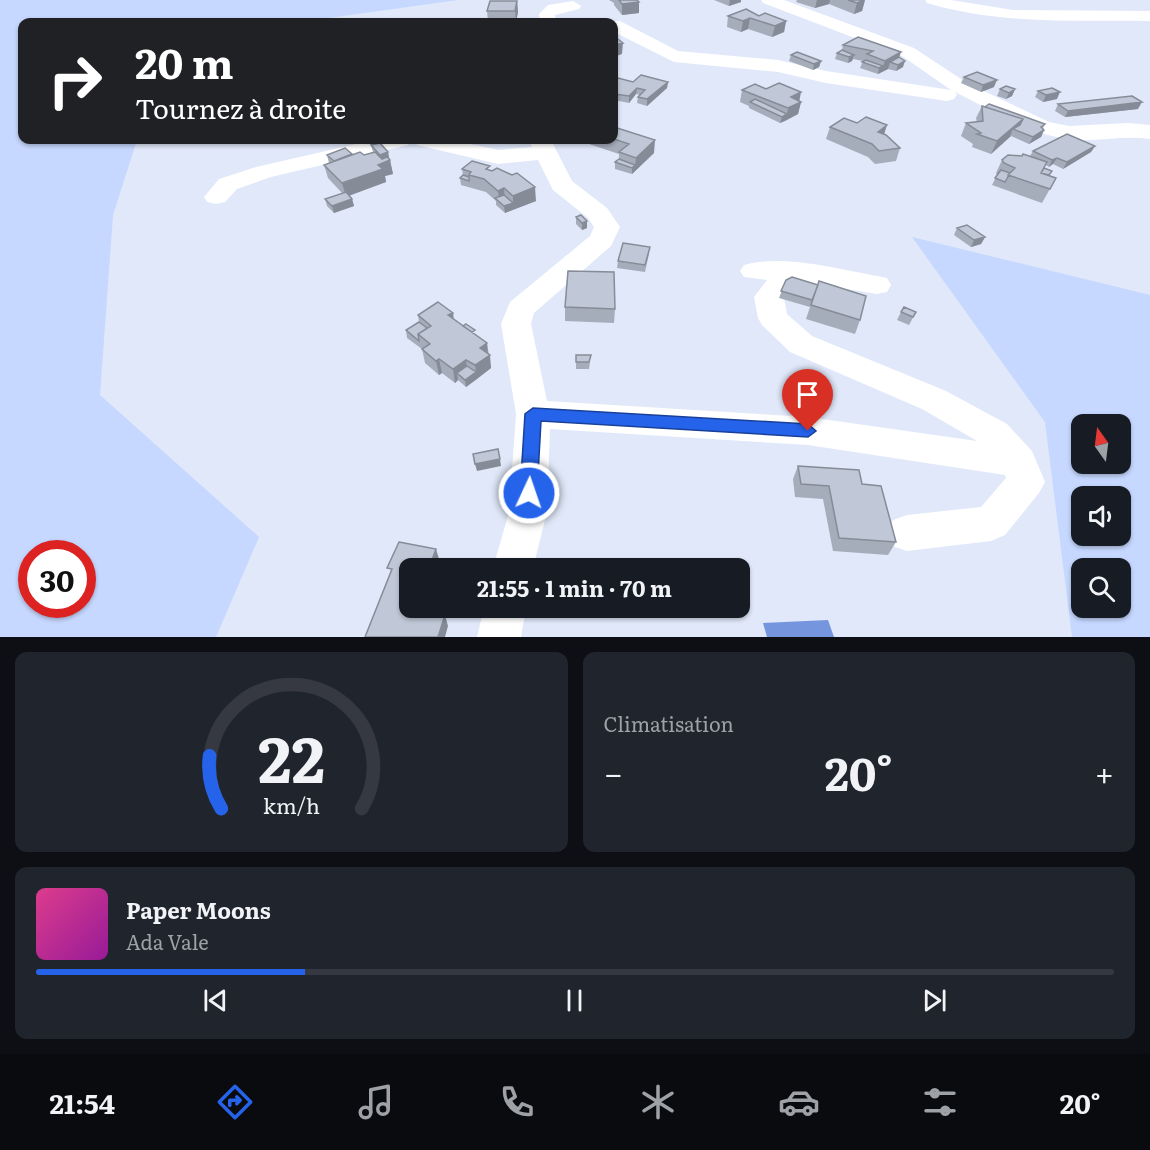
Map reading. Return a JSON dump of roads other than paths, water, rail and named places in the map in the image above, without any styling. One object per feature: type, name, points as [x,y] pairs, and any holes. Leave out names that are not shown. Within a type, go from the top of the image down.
[{"type":"street","points":[[769,0],[908,52],[960,87],[1018,118],[1042,127],[1069,133],[1128,129],[1150,132]]},
{"type":"street","points":[[933,0],[961,9],[1006,16],[1150,16]]},
{"type":"street","points":[[548,18],[547,14],[554,8],[591,12]]},
{"type":"street","points":[[566,18],[565,14],[591,12]]},
{"type":"street","points":[[618,26],[674,56],[778,66],[826,77],[947,95]]},
{"type":"street","points":[[216,197],[228,184],[264,172],[383,144]]},
{"type":"street","points":[[442,144],[498,157],[542,146],[562,186],[598,213],[607,227],[602,240],[520,309],[516,324],[533,414],[528,512],[516,558]]},
{"type":"street","points":[[754,271],[798,273],[877,285]]},
{"type":"street","points":[[798,273],[779,285],[769,297],[773,318],[801,344],[934,400],[995,434],[1019,462],[1026,482],[991,523],[907,533]]},
{"type":"street","points":[[533,414],[808,431],[1019,462]]},
{"type":"street","points":[[499,637],[503,618]]},
{"type":"water","points":[[828,620],[834,637],[767,637],[763,623]]}]
